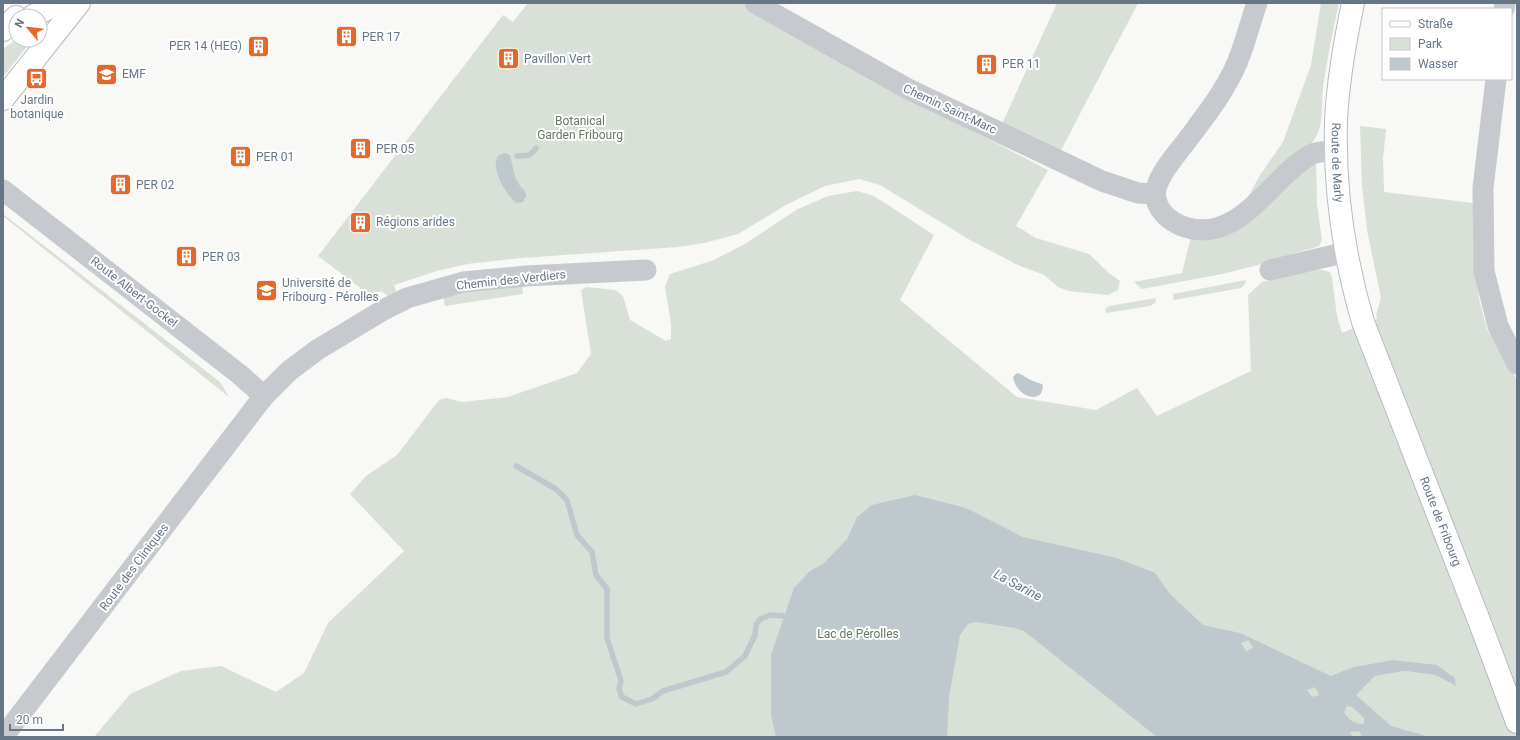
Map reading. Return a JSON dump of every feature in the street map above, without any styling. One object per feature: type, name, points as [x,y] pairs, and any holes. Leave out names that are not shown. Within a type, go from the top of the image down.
[{"type":"main road","points":[[48,8],[59,3]]},
{"type":"main road","points":[[3,99],[79,3]]},
{"type":"main road","name":"Route de Marly","points":[[1353,3],[1346,40],[1336,119],[1336,151],[1341,216],[1354,292],[1363,322]]},
{"type":"main road","name":"Route de Fribourg","points":[[1363,322],[1517,722]]},
{"type":"street","name":"Chemin Saint-Marc","points":[[755,3],[908,89],[1102,181],[1138,193],[1155,194]]},
{"type":"street","points":[[1257,3],[1237,63],[1226,86],[1162,174],[1155,194],[1158,205],[1165,215],[1175,223],[1194,228],[1218,228],[1248,211],[1295,166],[1310,155],[1321,152],[1336,151]]},
{"type":"street","points":[[1496,80],[1483,188],[1484,271],[1498,326],[1517,364]]},
{"type":"street","name":"Route Albert-Gockel","points":[[3,190],[239,374],[264,396]]},
{"type":"street","points":[[1270,270],[1347,252]]},
{"type":"street","name":"Chemin des Verdiers","points":[[264,396],[289,371],[317,350],[385,309],[407,298],[463,282],[526,276],[646,270]]},
{"type":"street","name":"Route des Cliniques","points":[[3,737],[264,396]]},
{"type":"green space","name":"Botanical Garden Fribourg","points":[[528,3],[742,3],[886,86],[1048,170],[1016,226],[1036,238],[1089,254],[1120,281],[1118,290],[1108,295],[1069,291],[1058,287],[1044,275],[1018,265],[970,240],[880,185],[859,179],[825,186],[786,205],[738,234],[704,243],[678,247],[522,258],[467,264],[437,271],[394,285],[396,291],[395,295],[391,298],[381,291],[368,298],[359,287],[318,256],[503,15],[513,22]]},
{"type":"green space","points":[[1057,3],[1138,3],[1059,154],[1001,126]]},
{"type":"green space","points":[[1321,3],[1339,3],[1323,87],[1322,116],[1319,130],[1312,143],[1244,204],[1260,175],[1283,142],[1311,65]]},
{"type":"green space","points":[[8,46],[8,48],[26,48],[3,77],[3,49]]},
{"type":"green space","points":[[1360,126],[1386,129],[1383,159],[1384,192],[1473,203],[1474,265],[1480,303],[1487,329],[1517,380],[1517,737],[94,737],[130,694],[181,671],[221,666],[276,692],[304,673],[328,623],[404,551],[350,494],[366,476],[397,455],[439,400],[446,398],[462,402],[508,397],[577,373],[591,354],[581,290],[586,287],[615,290],[623,296],[630,320],[666,341],[671,339],[671,324],[665,287],[670,274],[714,260],[745,244],[796,210],[828,196],[857,191],[874,196],[934,235],[900,300],[1017,397],[1096,410],[1137,388],[1157,416],[1251,371],[1248,295],[1262,282],[1316,269],[1327,271],[1330,272],[1332,278],[1337,316],[1342,333],[1377,319],[1376,315],[1381,298],[1367,230],[1362,186]],"holes":[[[1392,660],[1455,678],[1456,686],[1435,675],[1405,671],[1375,676],[1344,671],[1353,667]]]},
{"type":"green space","points":[[1316,158],[1317,204],[1322,240],[1319,246],[1258,265],[1222,274],[1142,289],[1134,282],[1182,273],[1191,237]]},
{"type":"green space","points":[[3,214],[220,382],[229,397],[3,216]]},
{"type":"green space","points":[[1246,280],[1245,284],[1241,288],[1174,300],[1173,294]]},
{"type":"green space","points":[[522,284],[523,294],[445,306],[443,295]]},
{"type":"green space","points":[[1156,298],[1155,303],[1150,306],[1106,313],[1105,309],[1109,306]]},
{"type":"water","points":[[505,153],[510,155],[515,177],[525,191],[526,196],[523,202],[516,203],[512,199],[504,188],[497,173],[496,160],[499,155]]},
{"type":"water","points":[[1017,373],[1043,385],[1042,392],[1034,397],[1024,394],[1015,384],[1013,377]]},
{"type":"water","name":"Lac de Pérolles","points":[[915,495],[966,508],[1023,537],[1117,558],[1155,573],[1169,593],[1203,625],[1240,633],[1331,676],[1353,667],[1392,660],[1437,665],[1455,678],[1456,686],[1435,675],[1405,671],[1375,676],[1356,695],[1391,726],[1430,737],[1362,737],[1359,731],[1350,732],[1353,737],[1157,737],[1024,631],[1015,628],[976,622],[968,624],[960,635],[949,697],[947,737],[776,737],[771,715],[771,655],[794,588],[810,571],[823,564],[847,539],[857,517],[872,505]],"holes":[[[1249,640],[1253,648],[1246,651],[1241,643]],[[1315,687],[1319,695],[1312,697],[1307,690]],[[1347,706],[1352,707],[1364,718],[1364,724],[1352,721],[1344,712]]]},
{"type":"waterway","points":[[517,156],[530,154],[536,148]]},
{"type":"waterway","points":[[516,466],[556,489],[567,500],[577,535],[592,552],[596,575],[607,589],[607,638],[621,681],[619,689],[622,697],[636,704],[652,699],[663,691],[726,672],[745,656],[755,635],[756,625],[760,619],[771,615],[784,616]]},
{"type":"place","name":"PER 17","points":[[347,37]]},
{"type":"place","name":"PER 14 (HEG)","points":[[258,46]]},
{"type":"place","name":"Pavillon Vert","points":[[509,59]]},
{"type":"place","name":"PER 11","points":[[987,64]]},
{"type":"place","name":"EMF","points":[[106,74]]},
{"type":"place","name":"Jardin botanique","points":[[37,79]]},
{"type":"place","name":"PER 05","points":[[361,149]]},
{"type":"place","name":"PER 01","points":[[241,157]]},
{"type":"place","name":"PER 02","points":[[120,185]]},
{"type":"place","name":"Régions arides","points":[[360,222]]},
{"type":"place","name":"PER 03","points":[[187,257]]},
{"type":"place","name":"Université de Fribourg - Pérolles","points":[[266,290]]},
{"type":"water label","name":"La Sarine","points":[[1018,585]]}]
